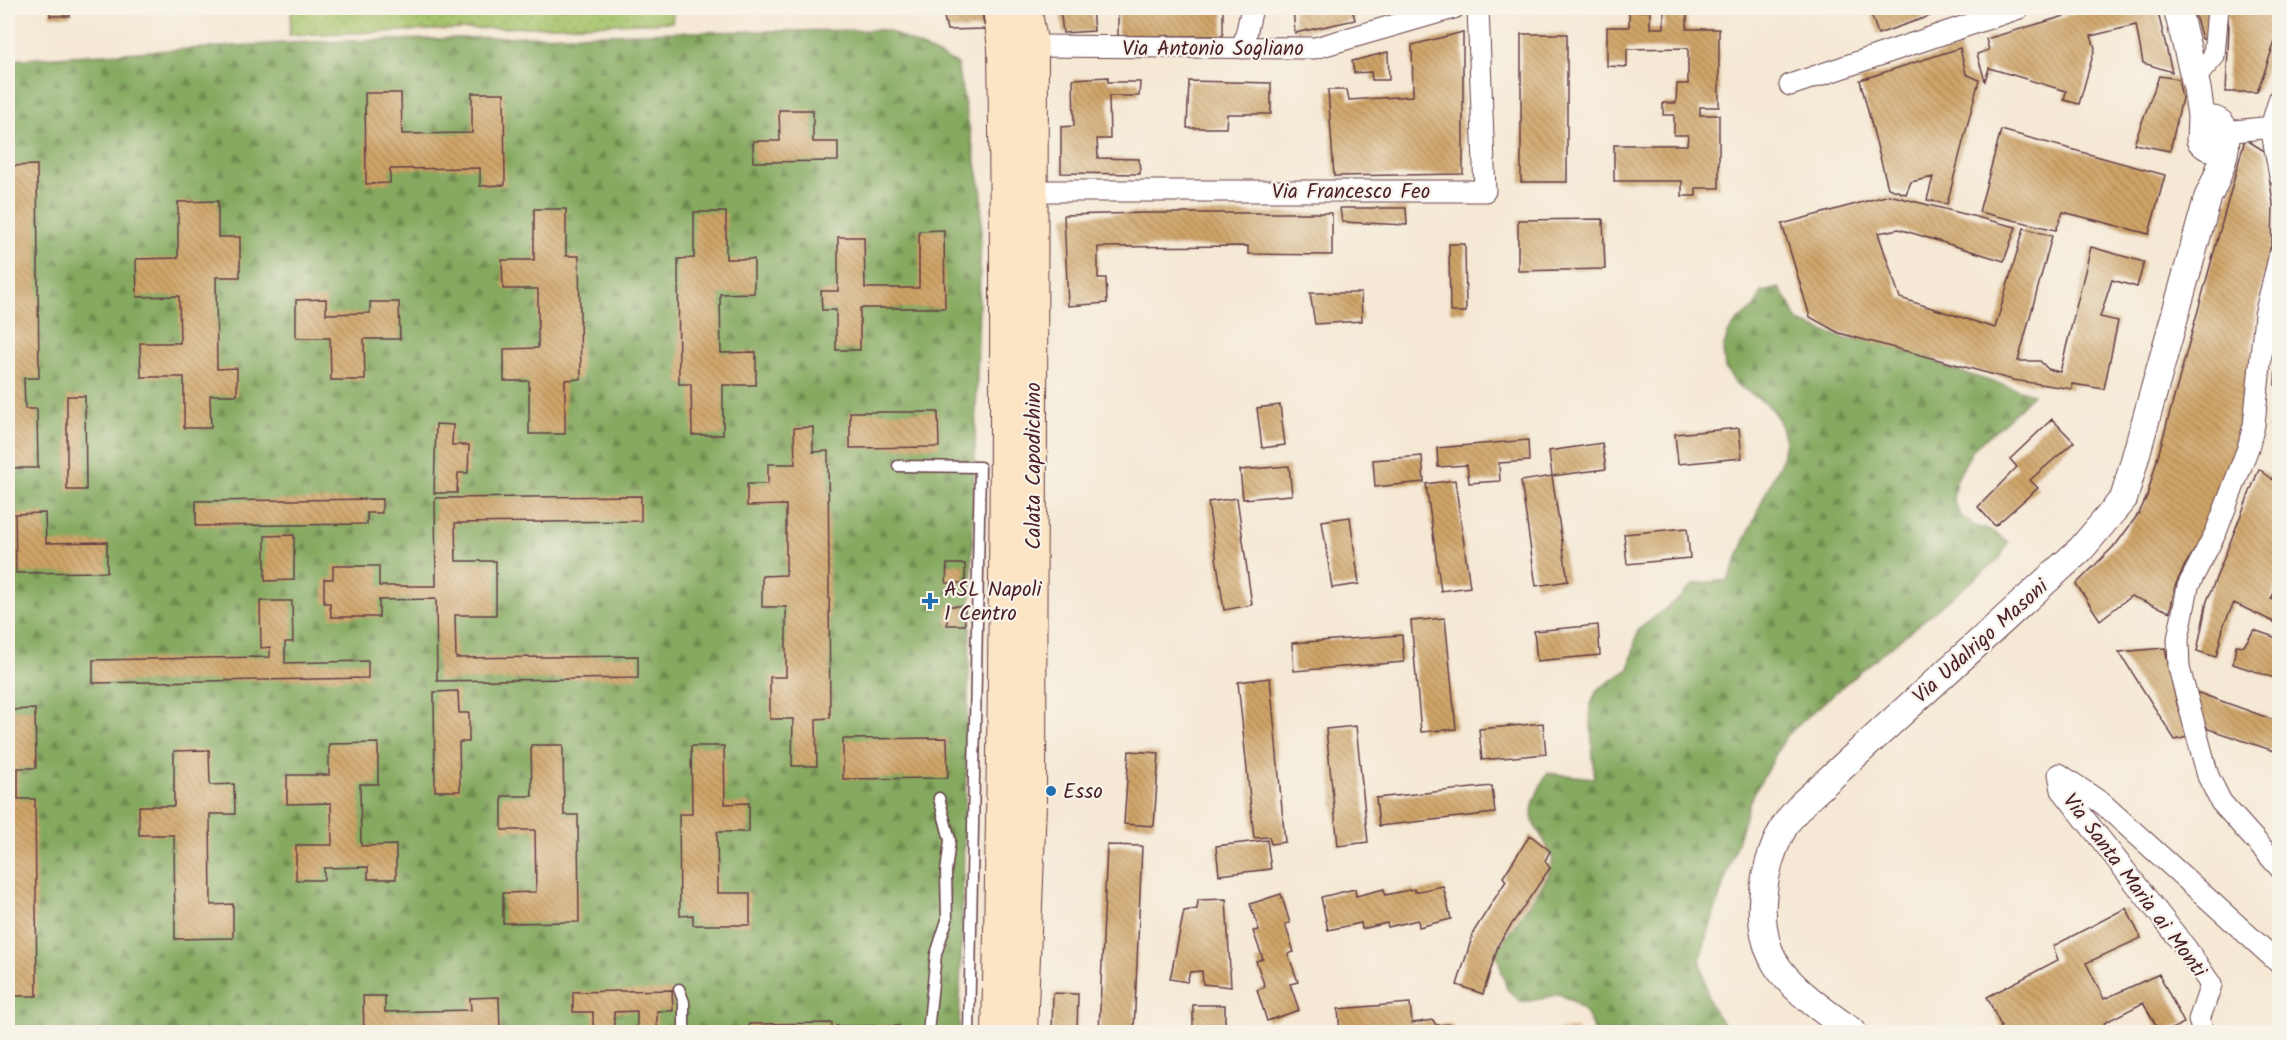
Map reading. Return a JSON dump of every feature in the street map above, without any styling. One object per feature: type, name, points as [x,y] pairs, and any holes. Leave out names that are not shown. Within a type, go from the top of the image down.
[{"type":"main road","name":"Calata Capodichino","points":[[997,1032],[1002,800],[1006,337],[1003,48],[998,8]]},
{"type":"main road","name":"Calata Capodichino","points":[[1022,1032],[1031,804],[1033,46],[1026,8]]},
{"type":"main road","name":"Via Antonio Sogliano","points":[[1003,48],[1033,46]]},
{"type":"street","points":[[1243,48],[1252,8]]},
{"type":"street","name":"Via Antonio Sogliano","points":[[1033,46],[1314,48],[1454,8]]},
{"type":"street","name":"Via Francesco Feo","points":[[1033,191],[1485,191],[1478,8]]},
{"type":"street","points":[[1790,85],[2019,8]]},
{"type":"street","points":[[2177,8],[2196,83],[2215,133],[2271,128]]},
{"type":"street","points":[[2196,83],[2214,56],[2218,8]]},
{"type":"street","points":[[2280,97],[2271,128],[2280,176]]},
{"type":"street","name":"Via Udalrigo Masoni","points":[[1853,1032],[1798,988],[1780,970],[1767,948],[1763,901],[1775,846],[1785,825],[1804,802],[2081,549],[2124,498],[2208,197],[2223,162],[2215,133]]},
{"type":"street","points":[[2280,254],[2265,315],[2254,425],[2248,448],[2216,532],[2188,586],[2178,639],[2179,668],[2208,776],[2220,802],[2280,868]]},
{"type":"street","name":"Via Santa Maria ai Monti","points":[[2203,1032],[2199,1020],[2211,985],[2186,948],[2062,790],[2059,774],[2103,804],[2280,964]]},
{"type":"lane","points":[[898,466],[980,467],[969,1032]]},
{"type":"lane","points":[[928,1032],[936,954],[947,920],[946,872],[950,840],[939,798]]},
{"type":"lane","points":[[679,989],[684,1002],[684,1032]]},
{"type":"green space","points":[[292,8],[674,8],[672,22],[289,35]]},
{"type":"green space","points":[[886,30],[957,64],[982,194],[959,1032],[8,1032],[8,60],[285,43],[680,32]]},
{"type":"green space","points":[[1779,288],[1798,322],[1846,339],[1882,340],[1917,351],[1947,368],[2033,394],[2003,424],[1973,449],[1956,481],[1953,500],[1961,516],[1975,526],[1993,532],[2008,542],[2000,558],[1839,689],[1786,736],[1750,801],[1700,958],[1710,1005],[1727,1032],[1595,1032],[1582,1008],[1559,994],[1521,1002],[1507,989],[1496,952],[1548,876],[1553,859],[1535,826],[1532,813],[1535,799],[1547,773],[1594,778],[1590,707],[1597,690],[1629,669],[1638,630],[1694,584],[1728,580],[1782,459],[1785,440],[1779,420],[1768,405],[1736,384],[1725,368],[1723,350],[1728,333],[1739,319],[1754,308],[1762,292]]},
{"type":"building","points":[[50,8],[70,8],[70,16],[50,16]]},
{"type":"building","points":[[942,8],[981,8],[985,29],[947,30]]},
{"type":"building","points":[[1060,8],[1092,8],[1094,31],[1063,33]]},
{"type":"building","points":[[1118,8],[1223,8],[1223,36],[1118,36]]},
{"type":"building","points":[[1293,8],[1352,8],[1355,20],[1295,33]]},
{"type":"building","points":[[1869,8],[1946,8],[1947,10],[1878,34]]},
{"type":"building","points":[[2092,8],[2157,8],[2172,72],[2143,63],[2136,25],[2091,36],[2095,48],[2079,104],[2064,100],[2066,91],[1989,68],[1985,81],[1977,54],[1989,50],[1986,39]]},
{"type":"building","points":[[2193,8],[2212,8],[2207,39],[2202,39]]},
{"type":"building","points":[[2226,8],[2280,8],[2280,28],[2257,92],[2226,92],[2229,27]]},
{"type":"building","points":[[1629,11],[1650,11],[1650,28],[1664,28],[1664,11],[1687,11],[1687,29],[1719,29],[1719,107],[1700,107],[1700,115],[1719,115],[1719,188],[1696,188],[1696,196],[1682,196],[1682,181],[1614,181],[1614,145],[1687,145],[1688,135],[1674,135],[1674,115],[1663,115],[1663,103],[1676,103],[1677,84],[1688,84],[1688,48],[1627,49],[1627,67],[1607,66],[1607,27],[1629,27]]},
{"type":"building","points":[[1463,32],[1463,174],[1334,176],[1328,90],[1347,90],[1349,100],[1413,96],[1412,45]]},
{"type":"building","points":[[1521,34],[1567,34],[1567,182],[1521,182]]},
{"type":"building","points":[[1960,48],[1966,74],[1979,80],[1947,204],[1927,200],[1933,177],[1911,182],[1906,194],[1888,188],[1860,80]]},
{"type":"building","points":[[1388,52],[1389,80],[1372,80],[1371,72],[1354,73],[1352,61]]},
{"type":"building","points":[[2159,76],[2178,79],[2182,98],[2170,151],[2134,144]]},
{"type":"building","points":[[1108,77],[1108,82],[1140,82],[1139,96],[1109,96],[1110,139],[1097,139],[1098,158],[1139,159],[1140,174],[1061,173],[1061,127],[1074,126],[1073,79]]},
{"type":"building","points":[[1189,81],[1271,83],[1271,114],[1227,114],[1226,128],[1187,128]]},
{"type":"building","points":[[365,93],[401,93],[402,134],[472,133],[472,93],[504,93],[505,185],[480,186],[480,168],[390,169],[390,183],[366,184]]},
{"type":"building","points":[[779,110],[813,110],[813,142],[838,142],[838,161],[753,162],[753,141],[780,141]]},
{"type":"building","points":[[2001,130],[2165,175],[2149,234],[2063,212],[2056,230],[1979,212]]},
{"type":"building","points":[[2245,139],[2266,152],[2273,204],[2272,241],[2256,310],[2245,420],[2237,454],[2205,534],[2185,565],[2175,586],[2170,612],[2131,596],[2100,620],[2076,584],[2117,543],[2139,513],[2147,496]]},
{"type":"building","points":[[37,165],[39,378],[24,378],[25,409],[37,409],[38,468],[8,468],[8,166]]},
{"type":"building","points":[[1889,195],[2016,227],[2004,261],[1899,229],[1878,233],[1900,298],[1995,328],[2024,228],[2052,236],[2018,361],[2040,361],[2048,369],[2060,372],[2091,247],[2144,262],[2137,287],[2112,280],[2100,317],[2118,321],[2104,389],[2072,384],[2072,389],[2013,380],[1839,333],[1810,317],[1782,224]]},
{"type":"building","points":[[218,201],[218,237],[240,237],[240,277],[216,277],[217,369],[237,368],[237,395],[210,395],[211,428],[184,428],[184,377],[141,377],[140,343],[180,343],[179,296],[137,297],[136,259],[178,258],[178,202]]},
{"type":"building","points":[[1340,208],[1406,208],[1407,225],[1342,222]]},
{"type":"building","points":[[534,209],[566,209],[566,256],[579,256],[581,379],[565,380],[565,434],[529,434],[529,381],[504,381],[504,349],[538,348],[538,289],[503,289],[502,260],[534,260]]},
{"type":"building","points":[[694,212],[726,212],[726,259],[754,259],[754,293],[720,294],[721,353],[756,352],[756,385],[723,385],[723,435],[692,435],[691,384],[679,384],[678,259],[694,258]]},
{"type":"building","points":[[1332,213],[1332,255],[1248,254],[1248,246],[1098,247],[1098,278],[1106,278],[1107,303],[1068,306],[1064,215]]},
{"type":"building","points":[[1603,219],[1605,269],[1518,271],[1518,220]]},
{"type":"building","points":[[944,230],[945,308],[860,308],[860,350],[836,350],[836,310],[822,310],[821,291],[838,291],[838,237],[864,237],[865,288],[919,288],[919,231]]},
{"type":"building","points":[[1449,244],[1465,244],[1466,312],[1450,312]]},
{"type":"building","points":[[1310,293],[1361,293],[1362,321],[1315,324]]},
{"type":"building","points":[[326,299],[326,314],[370,313],[370,302],[399,302],[400,339],[364,339],[365,380],[331,380],[330,338],[296,338],[296,300]]},
{"type":"building","points":[[2278,330],[2280,330],[2280,385],[2275,385]]},
{"type":"building","points":[[2277,391],[2280,392],[2280,426],[2273,425]]},
{"type":"building","points":[[67,396],[85,396],[86,490],[67,490]]},
{"type":"building","points":[[1280,405],[1285,445],[1262,448],[1257,408]]},
{"type":"building","points":[[850,412],[938,412],[939,447],[850,448]]},
{"type":"building","points":[[2052,419],[2074,442],[2030,480],[2038,488],[1995,526],[1978,507],[2017,467],[2010,459]]},
{"type":"building","points":[[436,424],[453,425],[452,445],[469,445],[468,473],[458,473],[457,493],[434,493]]},
{"type":"building","points":[[813,427],[813,452],[828,451],[830,718],[816,719],[817,766],[792,766],[793,719],[770,719],[770,677],[786,677],[786,607],[762,607],[762,576],[786,575],[786,505],[747,506],[747,484],[768,484],[768,464],[795,464],[794,428]]},
{"type":"building","points":[[1739,428],[1742,458],[1678,464],[1675,434]]},
{"type":"building","points":[[1528,440],[1529,461],[1499,463],[1500,481],[1469,483],[1467,465],[1438,467],[1437,448]]},
{"type":"building","points":[[1602,443],[1606,469],[1552,476],[1549,451]]},
{"type":"building","points":[[1422,456],[1424,482],[1375,487],[1373,460]]},
{"type":"building","points":[[1289,466],[1292,495],[1243,499],[1240,470]]},
{"type":"building","points":[[2259,469],[2280,485],[2280,580],[2271,599],[2280,603],[2280,625],[2234,603],[2224,624],[2216,657],[2197,651],[2207,601]]},
{"type":"building","points":[[1552,476],[1568,581],[1536,586],[1521,481]]},
{"type":"building","points":[[1455,480],[1470,587],[1441,591],[1426,484]]},
{"type":"building","points":[[641,496],[641,521],[455,523],[456,561],[496,561],[496,615],[455,615],[456,658],[638,656],[638,678],[437,681],[436,599],[379,600],[379,617],[331,617],[330,603],[324,603],[324,579],[333,579],[333,566],[379,566],[379,586],[436,586],[435,498]]},
{"type":"building","points":[[1237,498],[1252,605],[1224,610],[1208,502]]},
{"type":"building","points":[[382,499],[382,513],[367,513],[367,524],[196,526],[196,501]]},
{"type":"building","points":[[45,513],[46,543],[107,542],[107,572],[16,573],[15,514]]},
{"type":"building","points":[[1350,517],[1359,584],[1332,588],[1322,521]]},
{"type":"building","points":[[1687,528],[1690,558],[1627,564],[1624,534]]},
{"type":"building","points":[[294,535],[294,580],[265,581],[265,536]]},
{"type":"building","points":[[947,564],[965,564],[965,583],[946,583]]},
{"type":"building","points":[[260,601],[292,601],[293,642],[285,642],[285,663],[368,661],[368,678],[93,683],[93,660],[270,657],[270,647],[261,648]]},
{"type":"building","points":[[947,606],[965,606],[965,625],[947,625]]},
{"type":"building","points":[[1445,618],[1456,729],[1421,732],[1411,621]]},
{"type":"building","points":[[1598,625],[1600,655],[1537,661],[1534,631]]},
{"type":"building","points":[[2254,630],[2280,639],[2280,680],[2233,664],[2236,645],[2244,646]]},
{"type":"building","points":[[1402,635],[1404,662],[1294,671],[1292,643]]},
{"type":"building","points":[[2165,648],[2177,704],[2188,737],[2175,740],[2119,652]]},
{"type":"building","points":[[1270,678],[1285,842],[1271,844],[1269,837],[1254,838],[1238,682]]},
{"type":"building","points":[[458,691],[459,713],[469,713],[469,742],[459,742],[460,791],[435,791],[434,692]]},
{"type":"building","points":[[2196,692],[2280,722],[2280,753],[2208,729],[2200,713]]},
{"type":"building","points":[[35,709],[36,768],[18,768],[18,799],[35,799],[37,996],[8,996],[8,710]]},
{"type":"building","points":[[1543,723],[1546,754],[1482,760],[1479,729]]},
{"type":"building","points":[[1356,726],[1368,842],[1338,846],[1326,729]]},
{"type":"building","points":[[947,738],[948,778],[843,779],[843,739]]},
{"type":"building","points":[[378,743],[378,784],[360,784],[361,846],[396,845],[396,879],[368,879],[368,867],[324,868],[324,880],[296,880],[296,845],[332,845],[331,803],[287,804],[287,775],[329,775],[329,744]]},
{"type":"building","points":[[531,745],[563,745],[564,815],[578,815],[579,922],[503,923],[503,893],[536,892],[535,830],[502,830],[502,796],[532,796]]},
{"type":"building","points":[[691,746],[724,746],[725,804],[749,803],[749,832],[717,832],[718,893],[750,893],[750,925],[693,925],[693,915],[680,916],[679,814],[692,814]]},
{"type":"building","points":[[209,750],[210,785],[234,784],[235,814],[210,814],[211,905],[233,904],[233,938],[175,939],[174,835],[139,835],[139,806],[174,806],[174,751]]},
{"type":"building","points":[[1129,751],[1159,753],[1154,826],[1124,824]]},
{"type":"building","points":[[1492,786],[1495,813],[1379,826],[1376,798]]},
{"type":"building","points":[[1530,835],[1550,851],[1545,861],[1550,868],[1499,943],[1483,994],[1457,985],[1474,931],[1506,881],[1503,877]]},
{"type":"building","points":[[1267,840],[1271,869],[1219,875],[1216,846]]},
{"type":"building","points":[[1107,845],[1142,846],[1134,1032],[1099,1032]]},
{"type":"building","points":[[1443,886],[1451,919],[1419,927],[1418,920],[1388,927],[1387,923],[1362,929],[1361,923],[1328,930],[1321,897],[1355,889],[1356,896],[1384,889],[1385,895]]},
{"type":"building","points":[[1281,894],[1290,923],[1285,924],[1294,952],[1288,954],[1298,982],[1290,984],[1299,1010],[1267,1021],[1257,990],[1265,987],[1256,961],[1263,959],[1253,931],[1259,930],[1250,904]]},
{"type":"building","points":[[1226,899],[1231,987],[1203,984],[1202,971],[1190,972],[1187,982],[1170,979],[1184,911],[1197,909],[1198,900]]},
{"type":"building","points":[[2126,908],[2141,938],[2086,963],[2104,999],[2159,974],[2184,1023],[2160,1032],[2143,1003],[2104,1023],[2109,1032],[1998,1032],[2001,1026],[1987,997],[2058,960],[2053,946]]},
{"type":"building","points":[[672,990],[673,1011],[657,1011],[657,1032],[637,1032],[637,1011],[614,1012],[614,1032],[593,1032],[593,1012],[573,1012],[573,992]]},
{"type":"building","points":[[1053,993],[1078,994],[1077,1032],[1052,1032]]},
{"type":"building","points":[[363,996],[385,996],[385,1012],[471,1010],[470,998],[499,997],[500,1032],[364,1032]]},
{"type":"building","points":[[1410,1003],[1412,1023],[1433,1020],[1436,1025],[1451,1024],[1455,1032],[1340,1032],[1338,1009]]},
{"type":"building","points":[[1193,1005],[1225,1005],[1225,1032],[1193,1032]]},
{"type":"building","points":[[832,1023],[832,1032],[749,1032],[749,1024]]},
{"type":"building","points":[[836,1026],[899,1026],[899,1032],[836,1032]]},
{"type":"building","points":[[1577,1029],[1578,1032],[1541,1032],[1541,1031]]},
{"type":"place","name":"ASL Napoli 1 Centro","points":[[930,601]]},
{"type":"place","name":"Esso","points":[[1051,791]]}]
